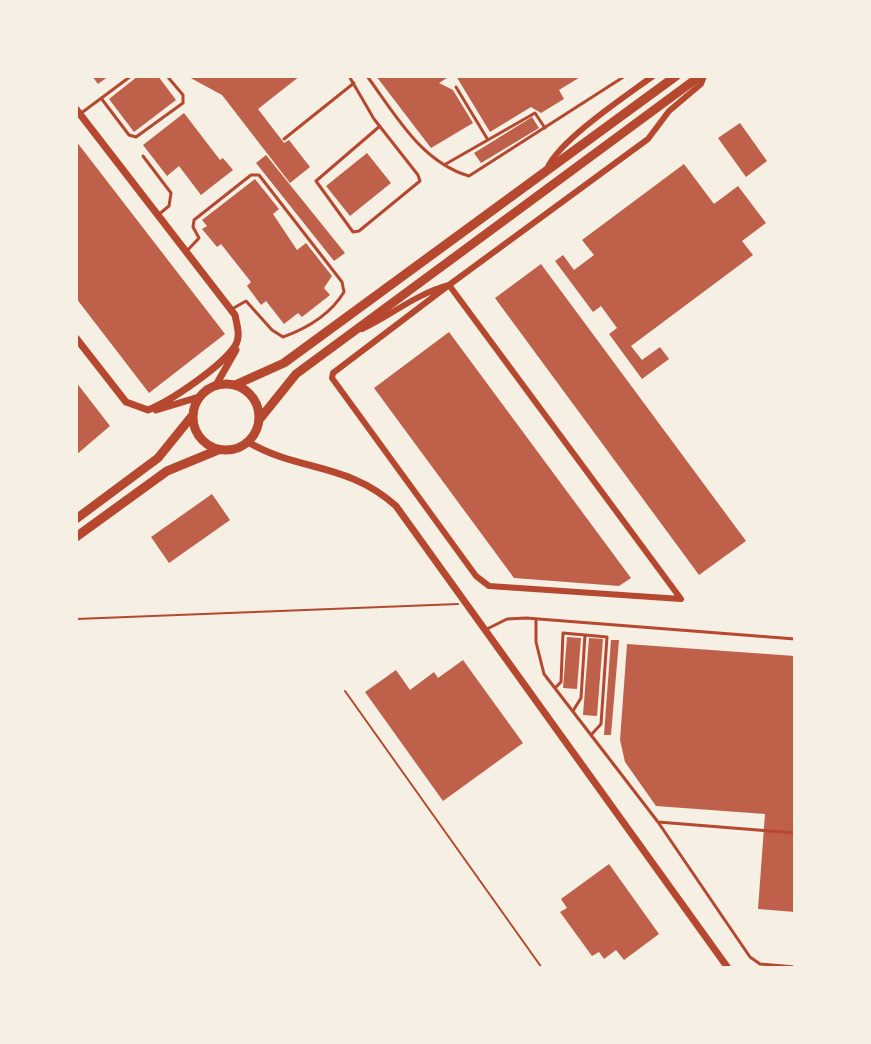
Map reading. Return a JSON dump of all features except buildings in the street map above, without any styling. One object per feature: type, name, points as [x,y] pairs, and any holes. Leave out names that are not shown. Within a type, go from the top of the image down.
[{"type":"highway","points":[[76,519],[158,458],[192,416],[199,397],[216,385],[235,385],[284,363],[676,76]]},
{"type":"highway","points":[[192,416],[199,438],[218,450],[229,451],[248,442],[259,420],[296,374],[702,76]]},
{"type":"highway","points":[[235,385],[254,398],[259,420]]},
{"type":"highway","points":[[76,537],[167,471],[218,450]]},
{"type":"street","points":[[548,169],[553,156],[591,122],[653,76]]},
{"type":"street","points":[[449,285],[681,599],[489,586],[476,576],[332,378],[333,373],[449,285],[648,139],[669,111],[701,84],[702,76]]},
{"type":"street","points":[[78,112],[231,310],[239,330],[238,344],[216,385]]},
{"type":"street","points":[[348,335],[385,318],[414,297],[449,285]]},
{"type":"street","points":[[76,338],[126,402],[148,410],[164,410],[199,397]]},
{"type":"street","points":[[148,410],[171,398],[238,344]]},
{"type":"street","points":[[248,442],[278,456],[339,471],[381,493],[411,525],[728,968]]},
{"type":"lane","points":[[78,112],[131,76]]},
{"type":"lane","points":[[101,98],[129,135],[136,137],[183,103],[183,95],[167,76]]},
{"type":"lane","points":[[349,76],[420,181],[359,231],[353,232],[316,181],[380,126]]},
{"type":"lane","points":[[367,76],[420,147],[444,165],[469,176],[625,76]]},
{"type":"lane","points":[[284,139],[354,83]]},
{"type":"lane","points":[[456,87],[488,140]]},
{"type":"lane","points":[[444,165],[535,113],[545,128]]},
{"type":"lane","points":[[143,156],[171,193],[169,206],[158,215]]},
{"type":"lane","points":[[186,252],[199,238],[193,227],[194,220],[232,188],[251,175],[259,175],[342,282],[344,292],[336,305],[304,330],[283,337],[272,330],[246,301],[231,310]]},
{"type":"lane","points":[[485,630],[507,619],[536,619],[795,639]]},
{"type":"lane","points":[[536,619],[539,659],[555,688],[658,822],[750,957],[760,964],[795,967]]},
{"type":"lane","points":[[555,688],[561,682],[563,633],[607,637],[601,724],[591,735]]},
{"type":"lane","points":[[573,711],[581,698],[585,635]]},
{"type":"lane","points":[[658,822],[795,833]]},
{"type":"path","points":[[76,619],[454,606],[464,601]]},
{"type":"path","points":[[345,691],[542,968]]}]
